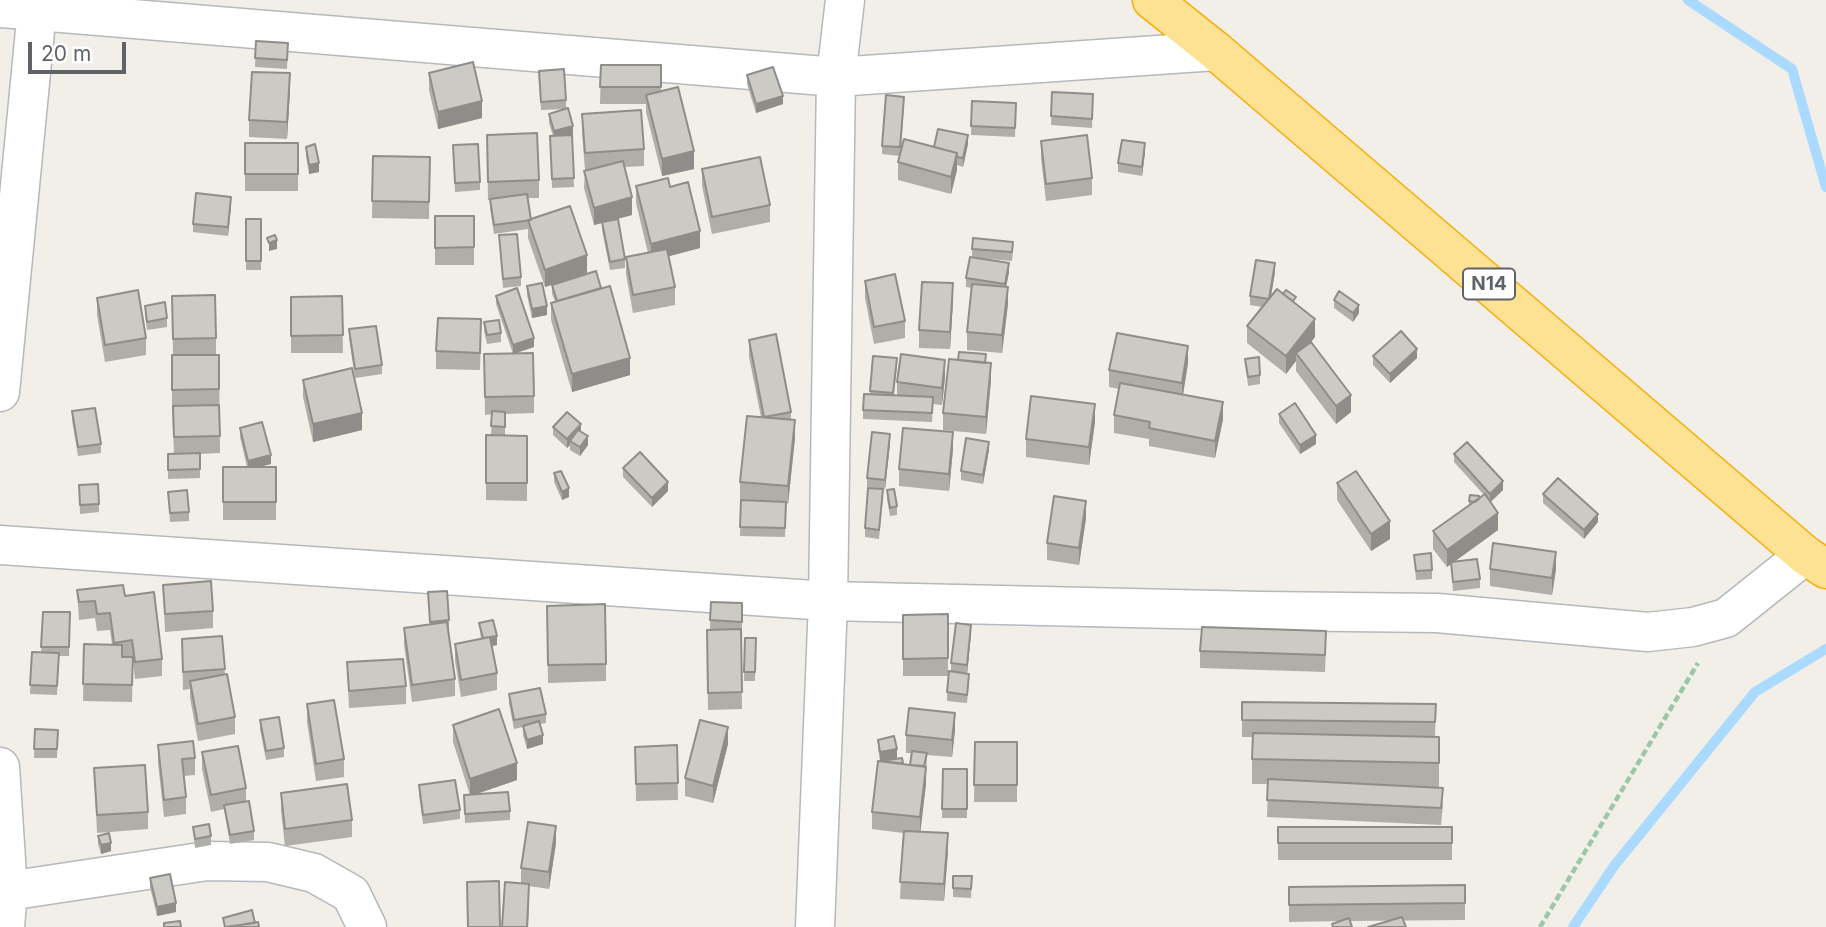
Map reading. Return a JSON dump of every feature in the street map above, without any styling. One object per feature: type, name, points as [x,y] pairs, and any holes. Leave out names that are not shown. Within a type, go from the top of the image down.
[{"type":"highway","name":"N14","points":[[1152,0],[1216,51],[1819,564]]},
{"type":"street","points":[[815,927],[828,601],[836,77],[845,0]]},
{"type":"street","points":[[0,392],[38,5]]},
{"type":"street","points":[[0,8],[38,5],[836,77],[1216,51]]},
{"type":"street","points":[[0,545],[828,601],[1437,613],[1648,632],[1693,627],[1726,618],[1819,564]]},
{"type":"street","points":[[0,767],[7,909],[207,861],[268,862],[314,873],[351,894],[367,927]]},
{"type":"path","points":[[1540,927],[1726,618]]},
{"type":"building","points":[[256,41],[288,43],[287,60],[255,58]]},
{"type":"building","points":[[473,62],[482,101],[438,112],[429,73]]},
{"type":"building","points":[[601,65],[661,65],[661,87],[600,87]]},
{"type":"building","points":[[773,67],[783,96],[756,104],[747,75]]},
{"type":"building","points":[[564,69],[566,100],[541,102],[539,71]]},
{"type":"building","points":[[252,72],[290,73],[287,122],[249,120]]},
{"type":"building","points":[[678,87],[694,151],[662,159],[646,95]]},
{"type":"building","points":[[1052,92],[1093,94],[1092,119],[1051,116]]},
{"type":"building","points":[[886,95],[904,97],[900,147],[882,146]]},
{"type":"building","points":[[972,101],[1016,103],[1015,128],[971,126]]},
{"type":"building","points":[[568,108],[573,126],[554,131],[549,114]]},
{"type":"building","points":[[641,110],[644,149],[585,153],[582,114]]},
{"type":"building","points":[[938,129],[968,135],[963,158],[957,157],[957,153],[934,147]]},
{"type":"building","points":[[537,133],[539,180],[488,182],[487,135]]},
{"type":"building","points":[[572,135],[574,178],[552,179],[550,136]]},
{"type":"building","points":[[1087,135],[1092,178],[1046,184],[1041,141]]},
{"type":"building","points":[[904,139],[957,153],[951,177],[898,162]]},
{"type":"building","points":[[1122,140],[1145,143],[1142,167],[1118,163]]},
{"type":"building","points":[[245,143],[298,143],[298,174],[245,174]]},
{"type":"building","points":[[315,144],[319,163],[309,165],[306,147]]},
{"type":"building","points":[[478,144],[480,182],[455,183],[453,145]]},
{"type":"building","points":[[373,156],[430,157],[429,202],[372,201]]},
{"type":"building","points":[[760,157],[770,205],[712,217],[702,169]]},
{"type":"building","points":[[623,161],[632,197],[594,208],[584,171]]},
{"type":"building","points":[[668,178],[670,187],[688,182],[700,231],[651,244],[636,186]]},
{"type":"building","points":[[196,193],[231,197],[228,227],[193,224]]},
{"type":"building","points":[[527,194],[531,220],[494,225],[490,199]]},
{"type":"building","points":[[570,206],[587,255],[545,270],[528,220]]},
{"type":"building","points":[[435,216],[474,216],[474,247],[435,248]]},
{"type":"building","points":[[246,219],[261,219],[261,261],[246,261]]},
{"type":"building","points":[[618,219],[625,259],[610,262],[602,222]]},
{"type":"building","points":[[517,234],[521,277],[503,279],[499,235]]},
{"type":"building","points":[[275,235],[277,240],[269,243],[267,238]]},
{"type":"building","points":[[973,238],[1013,242],[1012,252],[972,249]]},
{"type":"building","points":[[667,249],[675,287],[633,295],[626,257]]},
{"type":"building","points":[[970,257],[1009,263],[1005,284],[966,278]]},
{"type":"building","points":[[1256,260],[1275,263],[1269,299],[1250,296]]},
{"type":"building","points":[[596,271],[601,288],[557,301],[552,285]]},
{"type":"building","points":[[895,274],[905,321],[874,327],[865,281]]},
{"type":"building","points":[[922,282],[953,283],[950,332],[919,330]]},
{"type":"building","points":[[542,283],[547,306],[532,309],[527,286]]},
{"type":"building","points":[[972,284],[1008,287],[1002,335],[967,332]]},
{"type":"building","points":[[610,286],[630,358],[572,374],[551,303]]},
{"type":"building","points":[[517,288],[534,338],[513,345],[496,296]]},
{"type":"building","points":[[1277,289],[1315,319],[1286,356],[1247,326]]},
{"type":"building","points":[[138,290],[146,338],[105,345],[97,298]]},
{"type":"building","points":[[1286,290],[1296,297],[1293,301],[1283,294]]},
{"type":"building","points":[[1339,291],[1359,305],[1353,313],[1334,300]]},
{"type":"building","points":[[215,295],[216,338],[173,339],[172,296]]},
{"type":"building","points":[[342,296],[343,335],[291,336],[291,297]]},
{"type":"building","points":[[165,302],[167,318],[147,322],[145,306]]},
{"type":"building","points":[[438,318],[481,319],[480,353],[436,351]]},
{"type":"building","points":[[499,320],[501,333],[487,335],[484,322]]},
{"type":"building","points":[[376,326],[382,365],[355,369],[349,329]]},
{"type":"building","points":[[1401,331],[1417,349],[1390,374],[1373,356]]},
{"type":"building","points":[[1117,333],[1188,346],[1182,383],[1109,370]]},
{"type":"building","points":[[776,334],[791,412],[764,417],[749,340]]},
{"type":"building","points":[[1311,342],[1351,395],[1336,406],[1296,353]]},
{"type":"building","points":[[959,352],[986,354],[985,363],[958,360]]},
{"type":"building","points":[[533,353],[534,396],[485,397],[484,354]]},
{"type":"building","points":[[901,354],[945,360],[942,388],[897,382]]},
{"type":"building","points":[[172,355],[219,355],[219,389],[172,390]]},
{"type":"building","points":[[873,356],[897,358],[893,393],[870,391]]},
{"type":"building","points":[[1259,357],[1260,375],[1248,377],[1245,359]]},
{"type":"building","points":[[949,359],[991,363],[986,417],[943,413]]},
{"type":"building","points":[[352,368],[362,413],[313,424],[303,380]]},
{"type":"building","points":[[1120,383],[1223,402],[1215,441],[1149,428],[1150,422],[1114,415]]},
{"type":"building","points":[[864,394],[933,397],[932,413],[863,410]]},
{"type":"building","points":[[1031,396],[1095,404],[1089,447],[1026,439]]},
{"type":"building","points":[[1295,403],[1316,435],[1300,445],[1279,414]]},
{"type":"building","points":[[219,405],[220,436],[174,437],[173,406]]},
{"type":"building","points":[[95,408],[101,444],[78,447],[72,411]]},
{"type":"building","points":[[492,411],[505,412],[505,427],[491,426]]},
{"type":"building","points":[[567,412],[581,424],[567,439],[553,427]]},
{"type":"building","points":[[747,416],[795,420],[788,486],[740,482]]},
{"type":"building","points":[[262,422],[271,455],[248,461],[240,428]]},
{"type":"building","points":[[903,428],[953,432],[949,474],[899,469]]},
{"type":"building","points":[[578,430],[588,436],[580,447],[570,441]]},
{"type":"building","points":[[872,432],[890,434],[885,480],[867,478]]},
{"type":"building","points":[[486,435],[527,436],[527,483],[486,483]]},
{"type":"building","points":[[966,438],[989,442],[983,475],[961,471]]},
{"type":"building","points":[[1467,442],[1503,481],[1490,494],[1454,454]]},
{"type":"building","points":[[640,452],[668,482],[652,498],[623,468]]},
{"type":"building","points":[[200,453],[200,469],[168,470],[168,454]]},
{"type":"building","points":[[223,467],[276,467],[276,502],[223,502]]},
{"type":"building","points":[[561,471],[569,488],[562,492],[554,473]]},
{"type":"building","points":[[1356,471],[1390,521],[1371,534],[1337,483]]},
{"type":"building","points":[[1558,478],[1598,514],[1584,530],[1543,494]]},
{"type":"building","points":[[98,484],[99,504],[80,505],[79,485]]},
{"type":"building","points":[[868,488],[883,489],[879,530],[865,528]]},
{"type":"building","points":[[894,489],[897,506],[890,508],[887,490]]},
{"type":"building","points":[[187,490],[189,512],[170,513],[168,492]]},
{"type":"building","points":[[1485,494],[1498,513],[1447,550],[1433,531]]},
{"type":"building","points":[[1470,495],[1479,496],[1479,499],[1475,502],[1469,501]]},
{"type":"building","points":[[1054,496],[1086,501],[1079,548],[1047,543]]},
{"type":"building","points":[[741,500],[786,502],[785,528],[740,527]]},
{"type":"building","points":[[1493,543],[1556,552],[1552,578],[1490,569]]},
{"type":"building","points":[[1431,553],[1432,570],[1416,571],[1414,555]]},
{"type":"building","points":[[1477,559],[1480,579],[1453,582],[1451,562]]},
{"type":"building","points":[[211,581],[213,611],[165,614],[163,585]]},
{"type":"building","points":[[123,585],[125,596],[154,592],[162,659],[135,662],[132,640],[114,643],[110,613],[97,614],[95,601],[79,602],[77,590]]},
{"type":"building","points":[[447,591],[449,620],[430,622],[428,592]]},
{"type":"building","points":[[711,602],[742,603],[742,622],[710,620]]},
{"type":"building","points":[[605,604],[606,664],[548,665],[547,606]]},
{"type":"building","points":[[43,612],[70,612],[69,647],[41,647]]},
{"type":"building","points":[[948,614],[948,658],[903,659],[903,615]]},
{"type":"building","points":[[493,620],[497,636],[483,638],[479,623]]},
{"type":"building","points":[[447,622],[455,679],[412,685],[404,628]]},
{"type":"building","points":[[956,623],[971,625],[967,665],[951,663]]},
{"type":"building","points":[[1202,627],[1326,631],[1325,655],[1200,651]]},
{"type":"building","points":[[741,629],[742,692],[708,693],[707,630]]},
{"type":"building","points":[[222,636],[225,669],[183,672],[182,639]]},
{"type":"building","points":[[490,637],[497,673],[461,680],[455,644]]},
{"type":"building","points":[[745,638],[756,638],[755,672],[744,672]]},
{"type":"building","points":[[84,644],[122,645],[122,657],[133,657],[132,685],[83,684]]},
{"type":"building","points":[[32,652],[59,653],[57,686],[30,685]]},
{"type":"building","points":[[403,659],[406,686],[349,691],[347,662]]},
{"type":"building","points":[[949,671],[969,674],[967,695],[947,692]]},
{"type":"building","points":[[227,674],[235,717],[198,724],[190,681]]},
{"type":"building","points":[[540,688],[546,714],[514,720],[509,694]]},
{"type":"building","points":[[334,700],[344,759],[316,764],[307,704]]},
{"type":"building","points":[[1242,702],[1436,704],[1435,722],[1242,720]]},
{"type":"building","points":[[909,708],[955,713],[952,740],[906,735]]},
{"type":"building","points":[[499,709],[517,763],[470,779],[453,725]]},
{"type":"building","points":[[279,717],[284,748],[266,751],[260,720]]},
{"type":"building","points":[[700,720],[728,727],[713,786],[685,778]]},
{"type":"building","points":[[539,721],[543,735],[527,740],[523,726]]},
{"type":"building","points":[[35,729],[58,730],[57,749],[34,749]]},
{"type":"building","points":[[1253,733],[1439,737],[1439,763],[1252,759]]},
{"type":"building","points":[[894,736],[897,749],[880,752],[878,740]]},
{"type":"building","points":[[193,741],[195,758],[182,759],[186,797],[164,800],[158,745]]},
{"type":"building","points":[[975,742],[1017,742],[1017,785],[974,785]]},
{"type":"building","points":[[677,745],[678,783],[636,784],[635,747]]},
{"type":"building","points":[[238,746],[246,788],[211,795],[202,752]]},
{"type":"building","points":[[912,751],[927,753],[924,766],[910,765]]},
{"type":"building","points":[[902,758],[903,763],[881,761]]},
{"type":"building","points":[[878,761],[926,767],[920,817],[872,812]]},
{"type":"building","points":[[145,765],[148,812],[97,815],[94,768]]},
{"type":"building","points":[[943,769],[967,769],[967,809],[942,809]]},
{"type":"building","points":[[1268,779],[1443,788],[1441,808],[1267,800]]},
{"type":"building","points":[[455,780],[460,810],[423,815],[419,785]]},
{"type":"building","points":[[347,784],[352,820],[285,829],[281,793]]},
{"type":"building","points":[[508,792],[510,811],[465,814],[464,795]]},
{"type":"building","points":[[249,801],[254,831],[230,835],[224,805]]},
{"type":"building","points":[[528,822],[556,826],[549,872],[521,868]]},
{"type":"building","points":[[209,824],[211,836],[195,839],[193,827]]},
{"type":"building","points":[[1278,827],[1452,827],[1452,843],[1278,843]]},
{"type":"building","points":[[904,831],[948,833],[944,884],[900,882]]},
{"type":"building","points":[[109,833],[111,843],[101,845],[98,836]]},
{"type":"building","points":[[170,874],[176,903],[157,907],[150,878]]},
{"type":"building","points":[[953,876],[972,876],[971,889],[953,888]]},
{"type":"building","points":[[499,881],[500,927],[468,927],[467,882]]},
{"type":"building","points":[[505,882],[529,884],[527,927],[502,927]]},
{"type":"building","points":[[1465,885],[1465,903],[1289,905],[1289,887]]},
{"type":"building","points":[[252,910],[255,923],[225,927],[223,918]]},
{"type":"building","points":[[1402,917],[1406,927],[1368,927]]},
{"type":"building","points":[[1349,918],[1352,927],[1333,927],[1332,924]]},
{"type":"building","points":[[180,921],[181,927],[164,927],[164,923]]},
{"type":"building","points":[[258,922],[259,927],[228,927]]},
{"type":"waterway","points":[[1688,0],[1792,69],[1826,187]]},
{"type":"waterway","points":[[1573,927],[1614,866],[1755,692],[1826,649]]}]
